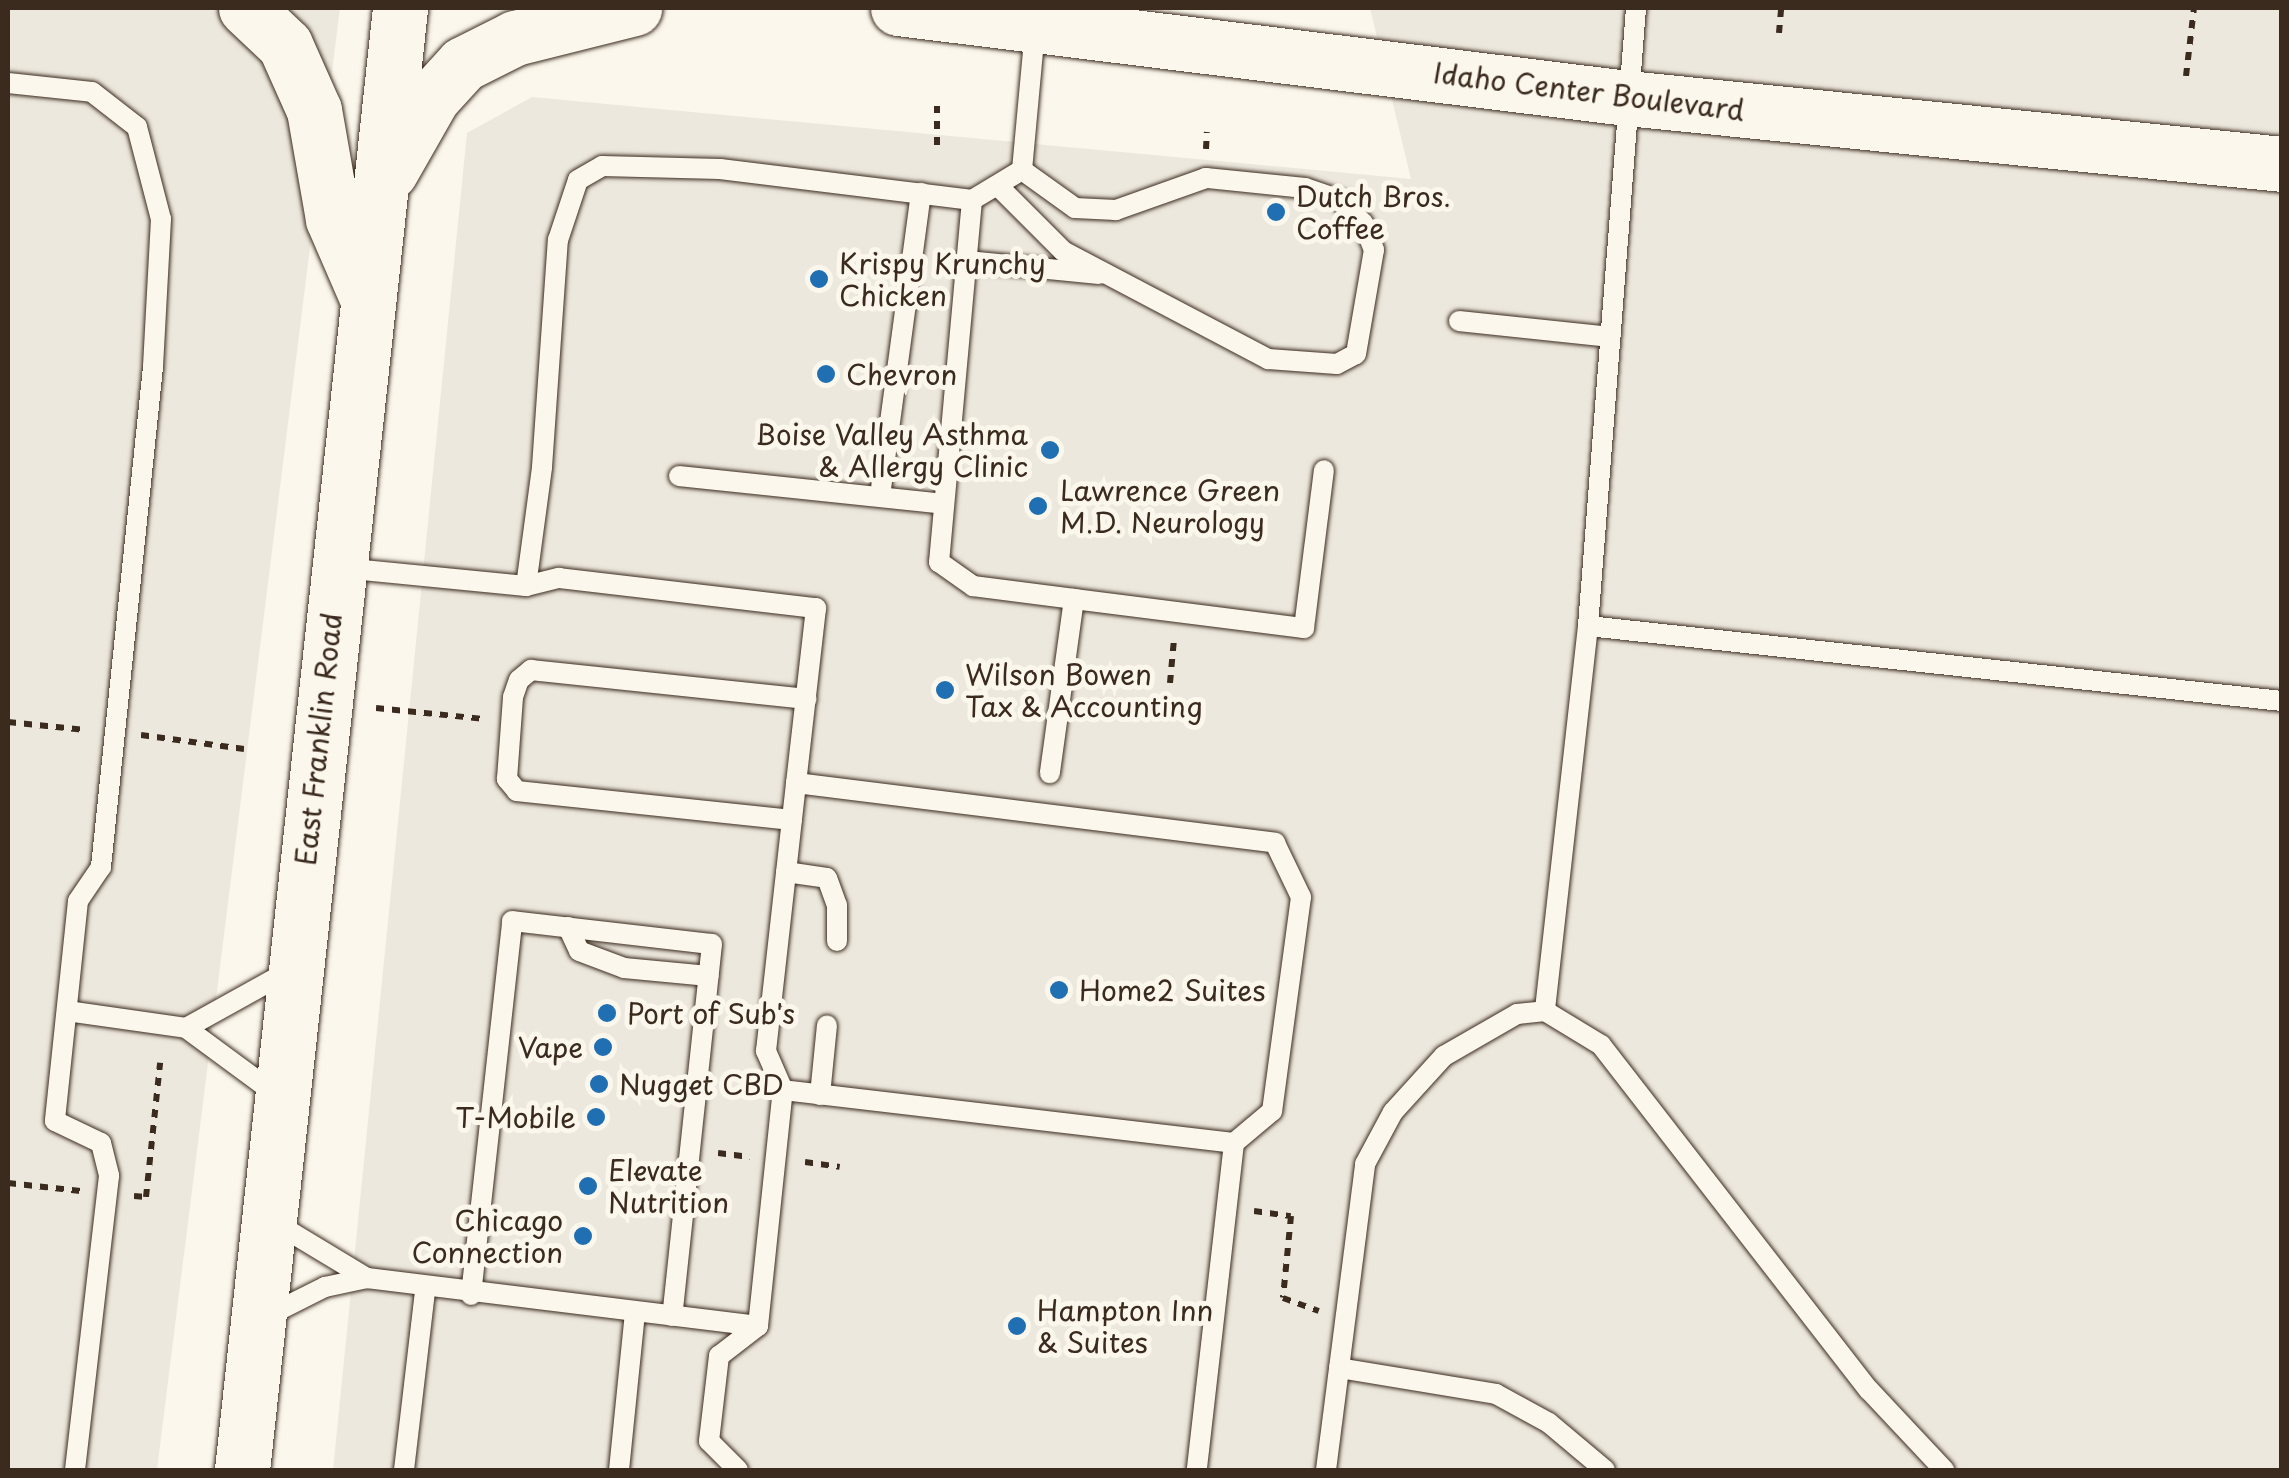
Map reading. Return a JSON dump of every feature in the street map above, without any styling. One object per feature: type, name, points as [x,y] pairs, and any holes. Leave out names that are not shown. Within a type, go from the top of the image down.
[{"type":"main road","points":[[246,8],[285,45],[314,110],[334,218],[365,294]]},
{"type":"main road","name":"East Franklin Road","points":[[242,1470],[365,294],[400,8]]},
{"type":"main road","points":[[379,192],[432,98],[463,64],[515,38],[634,8]]},
{"type":"main road","name":"Idaho Center Boulevard","points":[[898,8],[1036,22],[1627,98],[2282,164]]},
{"type":"lane","points":[[1545,1011],[1588,626],[1636,8]]},
{"type":"lane","points":[[526,586],[542,467],[558,240],[578,180],[602,166],[720,169],[972,200],[1022,170],[1036,22]]},
{"type":"lane","points":[[8,83],[92,92],[138,127],[161,219],[153,368],[102,867],[78,902],[55,1121],[101,1143],[110,1176],[74,1470]]},
{"type":"lane","points":[[999,187],[1062,251],[1268,359],[1337,364],[1356,354],[1362,338],[1374,250],[1364,223],[1340,200],[1305,188],[1206,178],[1116,210],[1075,208],[1022,170]]},
{"type":"lane","points":[[880,496],[921,194]]},
{"type":"lane","points":[[972,200],[939,562],[973,586],[1304,628],[1324,470]]},
{"type":"lane","points":[[967,261],[1108,275]]},
{"type":"lane","points":[[1459,322],[1610,337]]},
{"type":"lane","points":[[679,476],[944,504]]},
{"type":"lane","points":[[336,567],[526,586],[559,578],[816,608],[766,1051],[783,1090],[758,1326],[719,1356],[708,1441],[738,1470]]},
{"type":"lane","points":[[1050,773],[1074,599]]},
{"type":"lane","points":[[1588,626],[2282,700]]},
{"type":"lane","points":[[792,820],[517,791],[507,779],[513,697],[518,680],[532,670],[806,699]]},
{"type":"lane","points":[[796,782],[1275,842],[1300,897],[1272,1111],[1234,1143],[1197,1470]]},
{"type":"lane","points":[[786,872],[827,878],[837,906],[837,941]]},
{"type":"lane","points":[[471,1295],[512,920],[712,944],[672,1316]]},
{"type":"lane","points":[[568,927],[579,951],[624,968],[709,976]]},
{"type":"lane","points":[[186,1028],[294,969]]},
{"type":"lane","points":[[67,1011],[186,1028],[280,1098]]},
{"type":"lane","points":[[1326,1470],[1365,1164],[1394,1112],[1444,1056],[1516,1014],[1545,1011],[1601,1044],[1869,1390],[1944,1470]]},
{"type":"lane","points":[[820,1094],[827,1026]]},
{"type":"lane","points":[[783,1090],[1234,1143]]},
{"type":"lane","points":[[268,1218],[367,1278],[424,1290],[758,1326]]},
{"type":"lane","points":[[257,1324],[310,1293],[367,1278]]},
{"type":"lane","points":[[404,1470],[424,1290]]},
{"type":"lane","points":[[619,1470],[635,1312]]},
{"type":"lane","points":[[1339,1368],[1496,1394],[1549,1423],[1605,1470]]},
{"type":"path","points":[[1779,34],[1781,8]]},
{"type":"path","points":[[2186,76],[2194,8]]},
{"type":"path","points":[[937,106],[937,145]]},
{"type":"path","points":[[1170,682],[1176,612]]},
{"type":"path","points":[[376,708],[491,720]]},
{"type":"path","points":[[8,722],[90,730]]},
{"type":"path","points":[[140,734],[244,749]]},
{"type":"path","points":[[132,1196],[146,1197],[160,1064]]},
{"type":"path","points":[[714,1170],[716,1153],[756,1157]]},
{"type":"path","points":[[805,1162],[840,1167]]},
{"type":"path","points":[[8,1183],[83,1191]]},
{"type":"path","points":[[1252,1211],[1291,1216],[1283,1298],[1344,1319]]},
{"type":"shaded area","points":[[8,8],[340,8],[157,1470],[8,1470]]},
{"type":"shaded area","points":[[1370,8],[2281,8],[2281,1470],[333,1470],[467,133],[532,97],[1411,179]]},
{"type":"place","name":"Dutch Bros. Coffee","points":[[1276,212]]},
{"type":"place","name":"Krispy Krunchy Chicken","points":[[819,279]]},
{"type":"place","name":"Chevron","points":[[826,374]]},
{"type":"place","name":"Boise Valley Asthma & Allergy Clinic","points":[[1050,450]]},
{"type":"place","name":"Lawrence Green M.D. Neurology","points":[[1038,506]]},
{"type":"place","name":"Wilson Bowen Tax & Accounting","points":[[945,690]]},
{"type":"place","name":"Home2 Suites","points":[[1059,990]]},
{"type":"place","name":"Port of Sub's","points":[[607,1013]]},
{"type":"place","name":"Vape","points":[[603,1047]]},
{"type":"place","name":"Nugget CBD","points":[[599,1084]]},
{"type":"place","name":"T-Mobile","points":[[596,1117]]},
{"type":"place","name":"Elevate Nutrition","points":[[588,1186]]},
{"type":"place","name":"Chicago Connection","points":[[583,1236]]},
{"type":"place","name":"Hampton Inn & Suites","points":[[1017,1326]]}]
